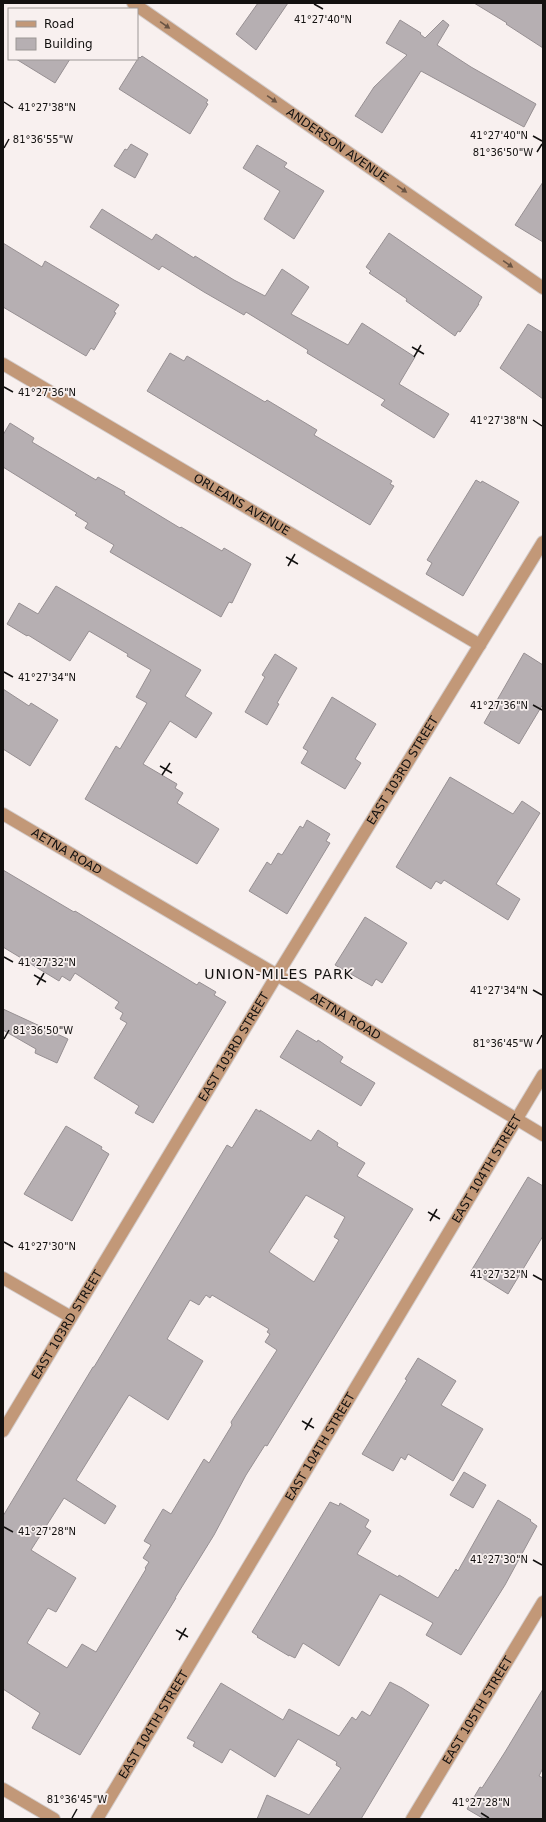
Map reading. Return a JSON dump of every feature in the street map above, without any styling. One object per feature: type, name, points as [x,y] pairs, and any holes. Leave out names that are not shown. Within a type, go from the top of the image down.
[{"type":"street","name":"ANDERSON AVENUE","points":[[133,3],[543,288]]},
{"type":"street","name":"ORLEANS AVENUE","points":[[3,364],[480,645]]},
{"type":"street","name":"EAST 103RD STREET","points":[[3,1431],[277,975],[543,542]]},
{"type":"street","name":"AETNA ROAD","points":[[3,814],[277,975],[543,1135]]},
{"type":"street","name":"EAST 104TH STREET","points":[[97,1819],[543,1075]]},
{"type":"street","points":[[3,1278],[71,1317]]},
{"type":"street","name":"EAST 105TH STREET","points":[[412,1819],[543,1602]]},
{"type":"street","points":[[3,1789],[54,1819]]},
{"type":"building","points":[[258,3],[288,3],[256,50],[236,34]]},
{"type":"building","points":[[474,3],[543,3],[543,48],[506,24],[507,23]]},
{"type":"building","points":[[400,20],[421,33],[420,34],[425,38],[443,20],[449,25],[437,45],[471,67],[536,104],[524,127],[421,71],[382,133],[355,116],[374,87],[407,55],[386,43]]},
{"type":"building","points":[[142,56],[208,100],[206,103],[208,104],[190,134],[119,89],[139,57],[140,58]]},
{"type":"building","points":[[18,60],[69,60],[55,83]]},
{"type":"building","points":[[131,144],[148,154],[135,178],[114,166],[125,149],[127,150]]},
{"type":"building","points":[[257,145],[287,163],[284,167],[324,191],[294,239],[264,219],[280,191],[243,168]]},
{"type":"building","points":[[543,182],[543,242],[515,225]]},
{"type":"building","points":[[102,209],[152,240],[156,234],[194,258],[195,256],[234,280],[265,296],[282,269],[309,287],[291,314],[348,345],[362,323],[415,357],[399,384],[449,414],[434,438],[381,405],[385,400],[307,353],[308,350],[246,312],[244,315],[162,266],[159,270],[90,227]]},
{"type":"building","points":[[389,233],[482,297],[460,332],[458,331],[455,336],[406,301],[407,299],[369,273],[371,271],[366,267]]},
{"type":"building","points":[[3,243],[42,267],[45,261],[119,305],[114,312],[116,313],[94,350],[91,348],[86,356],[3,307]]},
{"type":"building","points":[[528,324],[543,333],[543,399],[500,368]]},
{"type":"building","points":[[170,353],[184,361],[187,356],[265,402],[267,400],[317,430],[314,435],[392,481],[390,484],[394,486],[370,525],[147,391]]},
{"type":"building","points":[[10,423],[34,438],[32,442],[96,480],[98,477],[125,492],[124,494],[180,528],[181,527],[222,551],[224,548],[251,564],[232,603],[229,602],[221,617],[110,552],[114,545],[85,528],[88,523],[75,515],[77,513],[3,467],[3,435]]},
{"type":"building","points":[[476,480],[481,483],[482,481],[519,502],[463,596],[426,574],[432,563],[427,560]]},
{"type":"building","points":[[56,586],[201,670],[185,696],[212,713],[196,738],[170,721],[143,764],[177,784],[175,788],[183,793],[177,803],[219,829],[197,864],[85,799],[116,746],[120,749],[147,703],[136,697],[151,670],[127,656],[128,654],[89,631],[70,661],[7,624],[19,603],[38,614]]},
{"type":"building","points":[[524,653],[543,665],[543,704],[519,744],[484,723]]},
{"type":"building","points":[[275,654],[297,668],[277,703],[279,704],[267,725],[245,712],[265,677],[262,675]]},
{"type":"building","points":[[3,689],[29,706],[31,703],[58,720],[30,766],[3,749]]},
{"type":"building","points":[[332,697],[376,724],[355,759],[361,763],[345,789],[301,763],[308,751],[303,748]]},
{"type":"building","points":[[450,777],[513,814],[522,801],[540,813],[496,884],[520,899],[508,920],[444,880],[441,884],[436,881],[431,889],[396,867]]},
{"type":"building","points":[[307,820],[330,834],[326,841],[330,843],[287,914],[249,891],[267,862],[271,865],[278,853],[282,855],[300,826],[303,828]]},
{"type":"building","points":[[3,870],[74,912],[75,911],[197,985],[199,982],[216,992],[214,995],[226,1002],[153,1123],[135,1113],[139,1106],[94,1078],[127,1023],[120,1019],[123,1013],[115,1008],[119,1002],[75,973],[70,981],[62,976],[59,981],[3,947]]},
{"type":"building","points":[[365,917],[407,943],[382,983],[376,979],[372,986],[335,965]]},
{"type":"building","points":[[3,1009],[68,1039],[57,1063],[35,1053],[36,1049],[3,1030]]},
{"type":"building","points":[[297,1030],[317,1042],[318,1040],[343,1057],[340,1062],[375,1083],[361,1106],[280,1057]]},
{"type":"building","points":[[256,1109],[260,1112],[260,1110],[311,1141],[318,1130],[338,1143],[337,1146],[365,1163],[357,1176],[413,1209],[267,1446],[265,1445],[246,1475],[214,1535],[80,1755],[32,1728],[40,1713],[3,1689],[3,1516],[227,1145],[232,1148]],"holes":[[[306,1195],[345,1217],[334,1237],[339,1240],[314,1282],[269,1252]],[[206,1295],[210,1298],[212,1295],[269,1329],[267,1332],[270,1334],[265,1342],[277,1350],[231,1422],[232,1425],[209,1463],[204,1459],[171,1514],[163,1509],[144,1541],[151,1545],[143,1558],[149,1562],[145,1568],[146,1569],[96,1652],[82,1644],[67,1668],[27,1643],[48,1608],[56,1612],[76,1578],[31,1550],[64,1498],[105,1524],[116,1506],[76,1480],[129,1395],[168,1420],[203,1361],[167,1339],[190,1300],[199,1305]]]},
{"type":"building","points":[[66,1126],[102,1147],[101,1149],[109,1154],[72,1221],[24,1194]]},
{"type":"building","points":[[528,1177],[543,1186],[543,1236],[508,1294],[471,1271]]},
{"type":"building","points":[[418,1358],[456,1381],[441,1405],[483,1429],[453,1481],[408,1454],[405,1460],[401,1457],[393,1471],[362,1454],[407,1380],[405,1379]]},
{"type":"building","points":[[464,1472],[486,1485],[473,1508],[450,1495]]},
{"type":"building","points":[[498,1500],[531,1520],[530,1521],[537,1526],[505,1585],[461,1655],[426,1635],[433,1623],[380,1594],[339,1666],[303,1643],[295,1658],[289,1656],[257,1637],[258,1636],[252,1632],[330,1502],[339,1506],[340,1503],[369,1520],[365,1527],[371,1531],[357,1554],[398,1577],[399,1575],[438,1598],[456,1569],[458,1571]]},
{"type":"building","points":[[390,1682],[429,1705],[361,1819],[257,1819],[267,1795],[309,1815],[341,1768],[336,1765],[337,1762],[298,1739],[275,1777],[230,1749],[222,1763],[193,1746],[195,1742],[187,1738],[221,1683],[283,1720],[289,1709],[339,1736],[352,1717],[356,1720],[362,1711],[370,1716]]},
{"type":"building","points":[[543,1689],[543,1768],[539,1776],[543,1778],[543,1819],[484,1819],[467,1809],[480,1787],[482,1788],[505,1752]]},
{"type":"district","name":"UNION-MILES PARK","points":[[279,974]]}]
